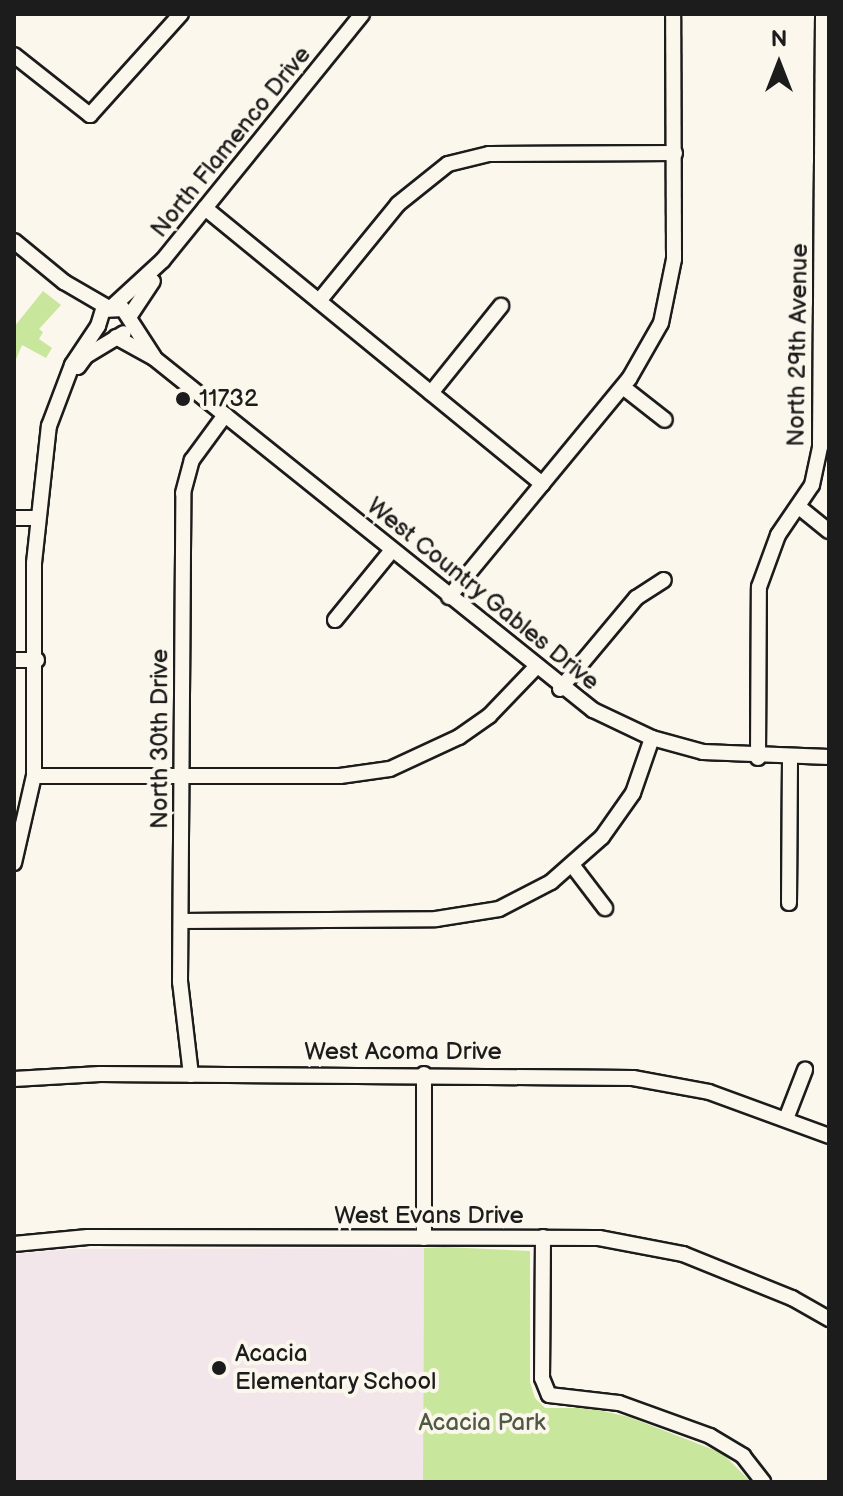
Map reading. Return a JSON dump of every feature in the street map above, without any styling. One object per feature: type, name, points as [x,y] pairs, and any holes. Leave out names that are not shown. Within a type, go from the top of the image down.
[{"type":"street","points":[[14,55],[90,115],[181,14]]},
{"type":"street","name":"North Flamenco Drive","points":[[70,375],[129,320],[163,260],[362,14]]},
{"type":"street","points":[[449,597],[623,387],[653,342],[669,300],[675,153],[674,14]]},
{"type":"street","name":"North 29th Avenue","points":[[758,758],[759,587],[778,535],[812,485],[820,446],[825,237],[823,14]]},
{"type":"street","points":[[319,301],[398,204],[448,164],[489,154],[675,153]]},
{"type":"street","points":[[205,208],[542,484]]},
{"type":"street","points":[[14,241],[64,282],[98,324],[114,337]]},
{"type":"street","name":"North Flamenco Drive","points":[[70,375],[79,350],[110,306],[163,260]]},
{"type":"street","points":[[64,282],[110,306],[129,320]]},
{"type":"street","points":[[431,393],[501,306]]},
{"type":"street","name":"West Country Gables Drive","points":[[129,320],[154,358]]},
{"type":"street","name":"West Country Gables Drive","points":[[114,337],[154,358],[560,689],[652,738],[703,752],[758,758],[829,757]]},
{"type":"street","points":[[14,863],[34,776],[38,518],[49,426],[70,375]]},
{"type":"street","points":[[623,387],[665,420]]},
{"type":"street","name":"North 30th Drive","points":[[191,1075],[181,1000],[184,482],[197,451],[225,415]]},
{"type":"street","points":[[799,507],[829,531]]},
{"type":"street","points":[[14,518],[38,518]]},
{"type":"street","points":[[335,620],[392,550]]},
{"type":"street","points":[[560,689],[636,598],[664,580]]},
{"type":"street","points":[[14,660],[37,660]]},
{"type":"street","points":[[34,776],[340,776],[390,769],[459,737],[489,716],[535,668]]},
{"type":"street","points":[[181,921],[464,917],[518,901],[573,866],[626,803],[652,738]]},
{"type":"street","points":[[789,903],[790,758]]},
{"type":"street","points":[[573,866],[605,908]]},
{"type":"street","points":[[786,1119],[805,1070]]},
{"type":"street","points":[[424,1074],[424,1238]]},
{"type":"street","name":"West Acoma Drive","points":[[14,1079],[424,1074],[633,1078],[709,1092],[829,1136]]},
{"type":"street","name":"West Evans Drive","points":[[14,1244],[88,1237],[543,1237],[654,1246],[779,1292],[829,1319]]},
{"type":"street","points":[[543,1237],[542,1378],[549,1395],[619,1403],[710,1436],[743,1456],[763,1482]]},
{"type":"shaded area","name":"Acacia Elementary School","points":[[424,1248],[423,1482],[14,1482],[14,1254],[72,1249]]},
{"type":"green space","points":[[43,291],[61,305],[39,329],[43,332],[39,339],[52,348],[46,358],[22,345],[14,364],[14,327]]},
{"type":"green space","name":"Acacia Park","points":[[424,1248],[530,1251],[530,1382],[535,1398],[545,1408],[590,1408],[629,1417],[722,1453],[751,1482],[423,1482]]},
{"type":"place","name":"11732","points":[[183,399]]},
{"type":"place","name":"Acacia Elementary School","points":[[219,1368]]}]
